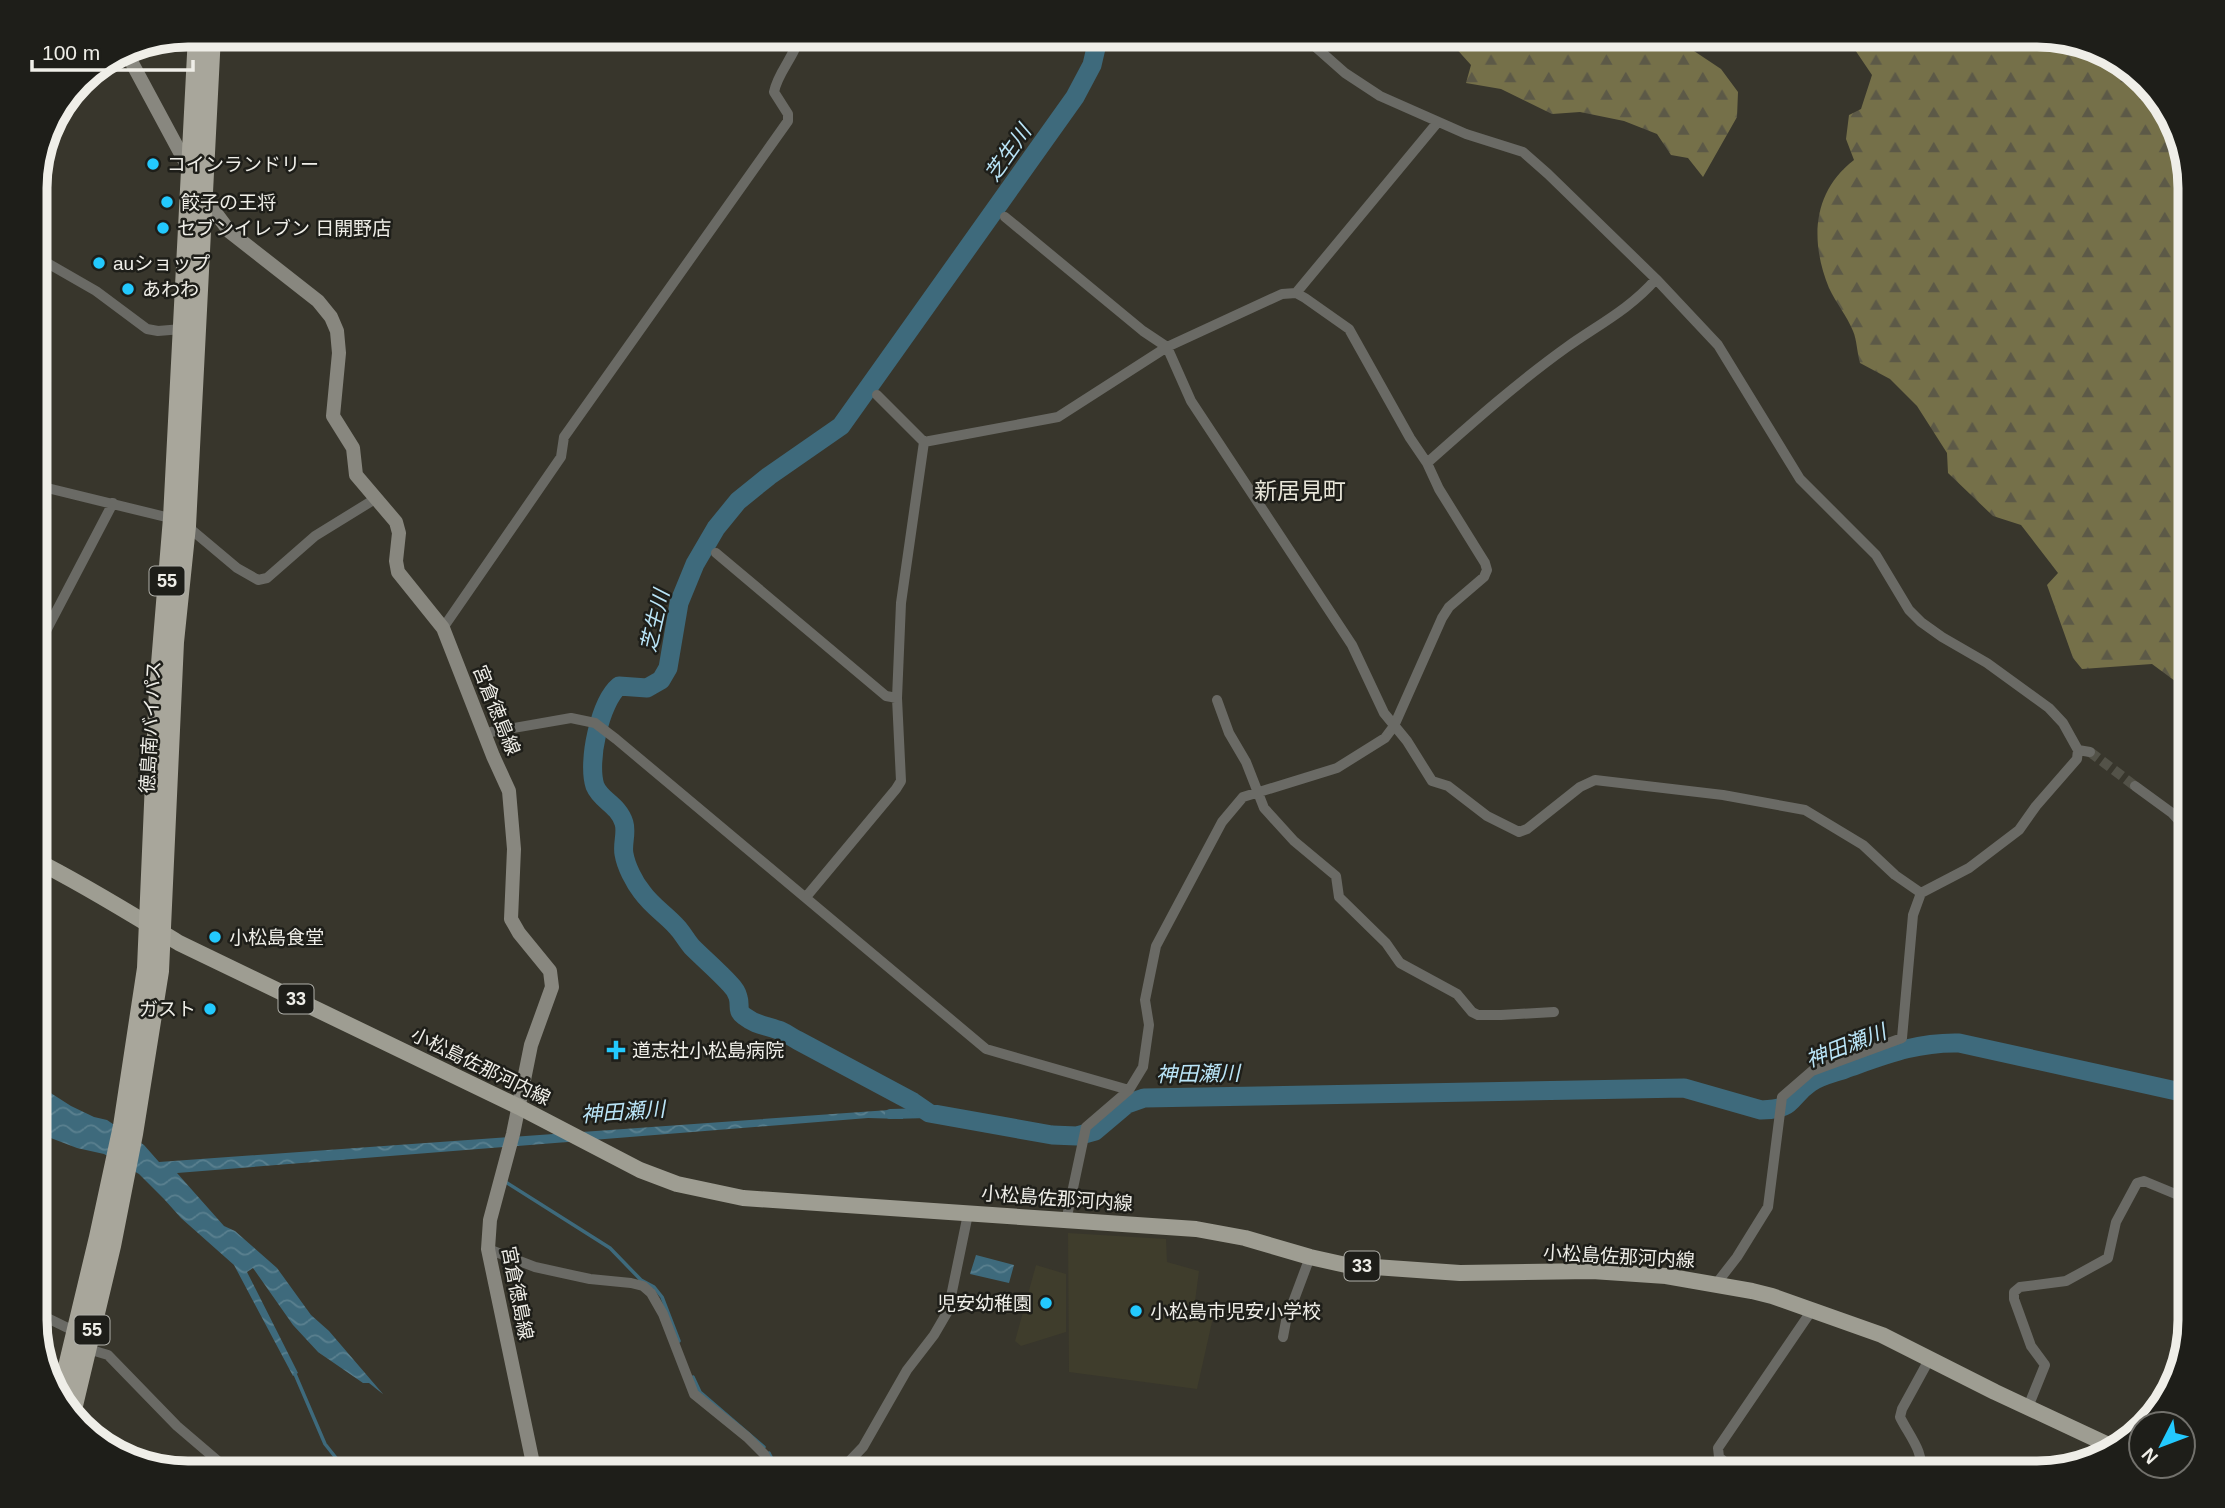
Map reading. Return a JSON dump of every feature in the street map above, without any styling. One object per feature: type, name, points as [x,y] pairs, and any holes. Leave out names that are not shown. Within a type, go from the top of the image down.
[{"type":"highway","name":"徳島南バイパス","points":[[180,522],[181,329],[196,47]]},
{"type":"highway","name":"徳島南バイパス","points":[[75,1403],[88,1349],[105,1242],[160,971],[154,927],[159,688],[180,522],[211,47]]},
{"type":"highway","name":"徳島南バイパス","points":[[63,1384],[76,1332],[105,1242]]},
{"type":"main road","name":"宮倉徳島線","points":[[130,60],[212,210],[230,232],[318,301],[331,317],[337,331],[339,353],[333,416],[353,448],[356,475],[396,522],[399,533],[396,561],[398,572],[443,628],[509,791],[514,849],[512,919],[519,933],[550,971],[551,987],[531,1045],[513,1135],[490,1220],[488,1250],[532,1461]]},
{"type":"main road","name":"小松島佐那河内線","points":[[48,866],[93,889],[114,905],[190,948],[519,1107],[640,1170],[677,1184],[732,1196],[806,1204],[1196,1228],[1346,1265],[1460,1273],[1592,1271],[1666,1276],[1716,1284],[1773,1296],[1882,1335],[2105,1443]]},
{"type":"street","points":[[443,628],[561,457],[564,438],[788,121],[788,114],[774,92],[796,47]]},
{"type":"street","points":[[1316,47],[1361,84],[1437,123],[1523,152],[1656,279],[1718,345],[1800,480],[1877,555],[1909,610],[1942,638],[1987,663],[2049,708],[2063,723],[2078,750],[2077,759],[2019,830],[1969,868],[1921,893],[1913,915],[1902,1038],[1812,1071],[1782,1097],[1768,1207],[1737,1257],[1716,1284]]},
{"type":"street","points":[[1296,293],[1437,123]]},
{"type":"street","points":[[1005,217],[1143,331],[1167,347],[1191,401],[1352,645],[1384,713],[1407,741],[1432,781],[1448,786],[1488,816],[1519,832],[1527,829],[1580,787],[1595,780],[1723,795],[1805,810],[1863,845],[1895,875],[1921,893]]},
{"type":"street","points":[[48,263],[96,291],[147,330],[181,329]]},
{"type":"street","points":[[1427,463],[1504,396],[1568,346],[1606,323],[1656,279]]},
{"type":"street","points":[[924,442],[1058,417],[1167,347],[1282,294],[1296,293],[1349,329],[1487,570],[1484,577],[1449,607],[1442,618],[1394,726],[1385,738],[1336,768],[1243,797],[1222,822],[1156,947],[1145,1000],[1149,1025],[1143,1067],[1129,1090],[1084,1136],[1066,1221]]},
{"type":"street","points":[[877,395],[924,442]]},
{"type":"street","points":[[806,897],[901,781],[897,698],[901,603],[924,442]]},
{"type":"street","points":[[48,488],[180,522],[237,568],[258,580],[267,578],[315,536],[375,499]]},
{"type":"street","points":[[48,627],[113,503]]},
{"type":"street","points":[[716,553],[886,696],[897,698]]},
{"type":"street","points":[[1217,700],[1229,733],[1254,780],[1264,808],[1289,835],[1336,876],[1339,897],[1386,943],[1404,967],[1457,995],[1478,1015],[1554,1012]]},
{"type":"street","points":[[485,733],[571,718],[599,726],[986,1049],[1129,1090]]},
{"type":"street","points":[[2078,750],[2090,752]]},
{"type":"street","points":[[2135,786],[2178,820]]},
{"type":"street","points":[[2028,1407],[2045,1366],[2031,1346],[2014,1299],[2014,1292],[2020,1287],[2066,1281],[2108,1258],[2116,1222],[2137,1183],[2144,1181],[2178,1195]]},
{"type":"street","points":[[850,1461],[863,1447],[907,1370],[934,1335],[948,1311],[968,1214]]},
{"type":"street","points":[[488,1250],[535,1267],[590,1279],[643,1286],[651,1293],[663,1314],[694,1394],[747,1437],[767,1461]]},
{"type":"street","points":[[1283,1337],[1286,1321],[1310,1257]]},
{"type":"street","points":[[1723,1461],[1717,1448],[1812,1310]]},
{"type":"street","points":[[48,1318],[76,1332]]},
{"type":"street","points":[[88,1349],[108,1355],[177,1426],[217,1461]]},
{"type":"street","points":[[1922,1461],[1900,1417],[1930,1358]]},
{"type":"shaded area","name":"小松島市児安小学校","points":[[1068,1233],[1166,1239],[1167,1262],[1199,1271],[1194,1309],[1214,1313],[1197,1389],[1069,1372]]},
{"type":"shaded area","name":"児安幼稚園","points":[[1036,1265],[1066,1274],[1066,1332],[1021,1346],[1015,1341]]},
{"type":"green space","points":[[1455,47],[1688,47],[1721,69],[1738,92],[1737,117],[1703,177],[1688,158],[1671,155],[1657,134],[1624,121],[1580,112],[1552,114],[1501,89],[1466,83],[1471,65]]},
{"type":"green space","points":[[1853,47],[2055,48],[2082,55],[2115,71],[2143,95],[2163,126],[2175,161],[2178,189],[2178,681],[2152,664],[2082,669],[2073,658],[2047,585],[2058,573],[2021,525],[1993,516],[1948,473],[1947,453],[1917,406],[1890,379],[1860,363],[1853,331],[1829,288],[1823,271],[1817,236],[1823,202],[1830,187],[1854,160],[1846,139],[1849,115],[1861,109],[1872,75]]},
{"type":"water","points":[[48,1091],[71,1106],[107,1120],[144,1145],[159,1162],[903,1109],[903,1119],[868,1118],[177,1173],[224,1226],[235,1231],[277,1268],[311,1315],[329,1331],[383,1394],[318,1352],[293,1325],[253,1268],[247,1272],[298,1373],[293,1376],[234,1265],[181,1218],[139,1174],[104,1154],[77,1148],[48,1137]]},
{"type":"water","points":[[976,1255],[1014,1265],[1009,1283],[970,1274]]},
{"type":"waterway","name":"芝生川","points":[[1096,47],[1092,65],[1075,97],[841,426],[738,501],[716,528],[695,564],[679,603],[668,668],[661,680],[647,688],[619,686],[612,694],[601,718],[594,748],[595,786],[618,811],[624,823],[624,854],[631,874],[646,897],[732,987],[742,1014],[757,1024],[786,1033],[929,1113],[1052,1135],[1077,1136],[1095,1131],[1127,1104],[1144,1098],[1684,1088],[1761,1110],[1772,1109],[1786,1105],[1803,1089],[1822,1077],[1901,1050],[1943,1043],[1959,1043],[2178,1091]]},
{"type":"waterway","name":"神田瀬川","points":[[890,1114],[929,1113]]},
{"type":"waterway","points":[[504,1181],[610,1248],[641,1280],[654,1287],[662,1297],[679,1341]]},
{"type":"waterway","name":"神田瀬川","points":[[295,1374],[325,1444],[338,1461]]},
{"type":"waterway","points":[[693,1377],[700,1392],[764,1447]]},
{"type":"waterway","points":[[769,1453],[773,1461]]},
{"type":"tunnel","points":[[2090,752],[2135,786]]},
{"type":"place","name":"コインランドリー","points":[[153,164]]},
{"type":"place","name":"餃子の王将","points":[[167,202]]},
{"type":"place","name":"セブンイレブン 日開野店","points":[[163,228]]},
{"type":"place","name":"auショップ","points":[[99,263]]},
{"type":"place","name":"あわわ","points":[[128,289]]},
{"type":"place","name":"小松島食堂","points":[[215,937]]},
{"type":"place","name":"ガスト","points":[[210,1009]]},
{"type":"place","name":"道志社小松島病院","points":[[616,1050]]},
{"type":"place","name":"児安幼稚園","points":[[1046,1303]]},
{"type":"place","name":"小松島市児安小学校","points":[[1136,1311]]},
{"type":"district","name":"新居見町","points":[[1300,491]]}]
